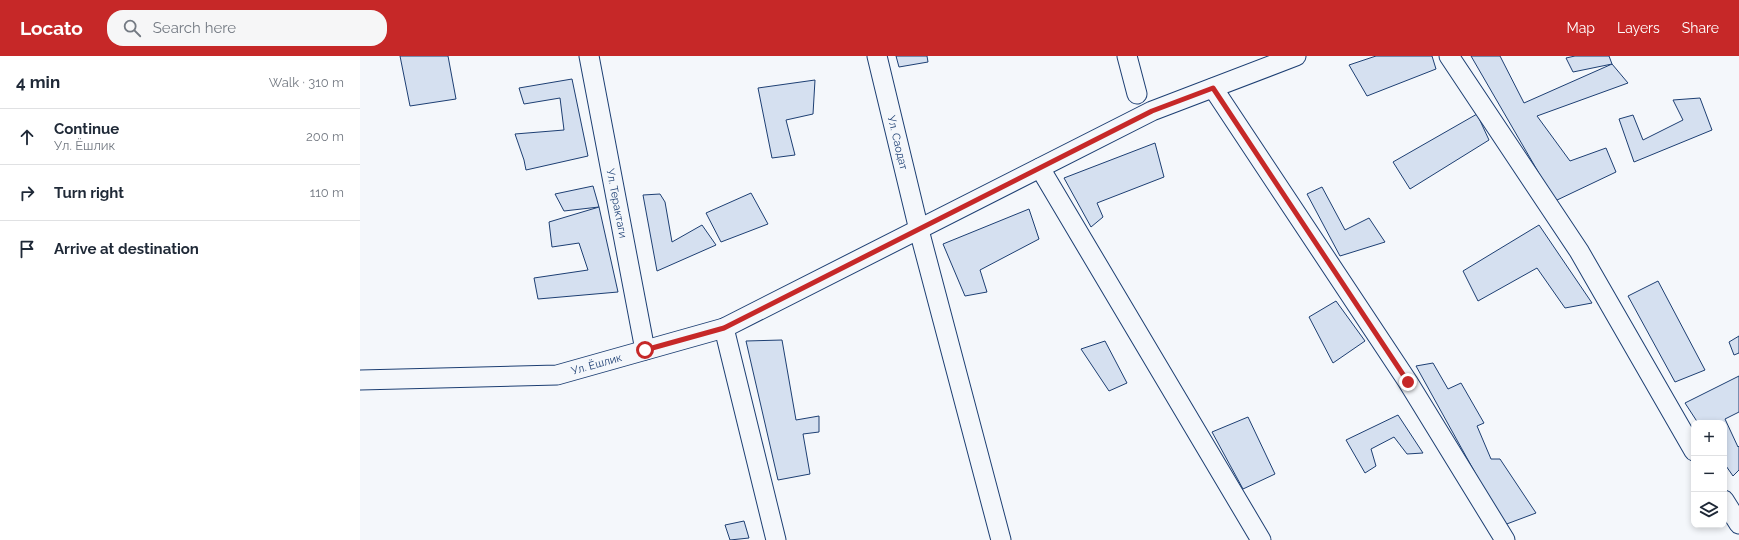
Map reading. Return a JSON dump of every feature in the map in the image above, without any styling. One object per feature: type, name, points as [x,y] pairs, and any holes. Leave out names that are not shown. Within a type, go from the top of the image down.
[{"type":"street","name":"Ул. Терактаги","points":[[590,56],[645,350]]},
{"type":"street","name":"Ул. Саодат","points":[[877,56],[919,230],[1001,540]]},
{"type":"street","points":[[1127,56],[1137,94]]},
{"type":"street","name":"Ул. Ёшлик","points":[[360,380],[557,375],[724,328],[1152,111],[1296,56]]},
{"type":"street","points":[[1449,56],[1579,251],[1691,446]]},
{"type":"street","points":[[1213,88],[1404,375],[1505,540]]},
{"type":"street","points":[[1040,168],[1260,540]]},
{"type":"street","points":[[724,328],[776,540]]},
{"type":"street","points":[[1727,505],[1739,524]]},
{"type":"building","points":[[400,56],[448,56],[456,99],[410,106]]},
{"type":"building","points":[[896,56],[927,56],[928,62],[899,67]]},
{"type":"building","points":[[1376,56],[1432,56],[1436,69],[1367,96],[1349,65]]},
{"type":"building","points":[[1471,56],[1500,56],[1524,103],[1612,64],[1628,83],[1537,116],[1570,161],[1606,148],[1616,172],[1555,201]]},
{"type":"building","points":[[1575,56],[1609,56],[1612,64],[1573,72],[1566,58]]},
{"type":"building","points":[[572,79],[588,156],[526,170],[515,134],[564,130],[560,98],[524,104],[519,88]]},
{"type":"building","points":[[815,80],[813,114],[786,120],[795,155],[772,158],[758,88]]},
{"type":"building","points":[[1700,98],[1712,130],[1634,162],[1619,119],[1633,115],[1643,140],[1683,120],[1673,100]]},
{"type":"building","points":[[1477,114],[1489,140],[1410,189],[1393,162]]},
{"type":"building","points":[[1155,143],[1164,177],[1097,203],[1103,217],[1091,227],[1064,178]]},
{"type":"building","points":[[593,186],[599,207],[564,211],[555,194]]},
{"type":"building","points":[[1322,187],[1345,230],[1369,218],[1385,242],[1340,256],[1307,194]]},
{"type":"building","points":[[751,193],[768,224],[721,242],[706,213]]},
{"type":"building","points":[[660,194],[665,202],[672,242],[702,225],[716,245],[657,271],[643,195]]},
{"type":"building","points":[[599,207],[618,292],[538,299],[534,278],[588,270],[579,243],[552,247],[549,222]]},
{"type":"building","points":[[1029,209],[1039,239],[980,270],[987,292],[965,296],[943,244]]},
{"type":"building","points":[[1539,225],[1592,303],[1565,308],[1537,268],[1478,301],[1463,271]]},
{"type":"building","points":[[1658,281],[1705,370],[1675,382],[1628,296]]},
{"type":"building","points":[[1336,301],[1365,341],[1333,363],[1309,317]]},
{"type":"building","points":[[1739,336],[1739,353],[1734,355],[1729,342]]},
{"type":"building","points":[[782,340],[796,420],[819,416],[819,432],[803,434],[810,474],[778,480],[746,341]]},
{"type":"building","points":[[1105,341],[1127,383],[1109,391],[1081,349]]},
{"type":"building","points":[[1433,363],[1448,389],[1461,383],[1484,423],[1477,426],[1491,459],[1500,459],[1536,513],[1504,525],[1416,366]]},
{"type":"building","points":[[1739,376],[1739,412],[1725,420],[1696,420],[1685,403]]},
{"type":"building","points":[[1398,415],[1423,453],[1407,454],[1394,437],[1371,449],[1376,466],[1365,473],[1346,440]]},
{"type":"building","points":[[1248,417],[1275,474],[1243,489],[1212,432]]},
{"type":"building","points":[[1727,423],[1738,447],[1739,446],[1739,470],[1733,476],[1727,467]]},
{"type":"building","points":[[744,521],[749,538],[730,540],[725,525]]},
{"type":"route","points":[[645,350],[724,328],[1152,111],[1213,88],[1349,290],[1408,382]]}]
